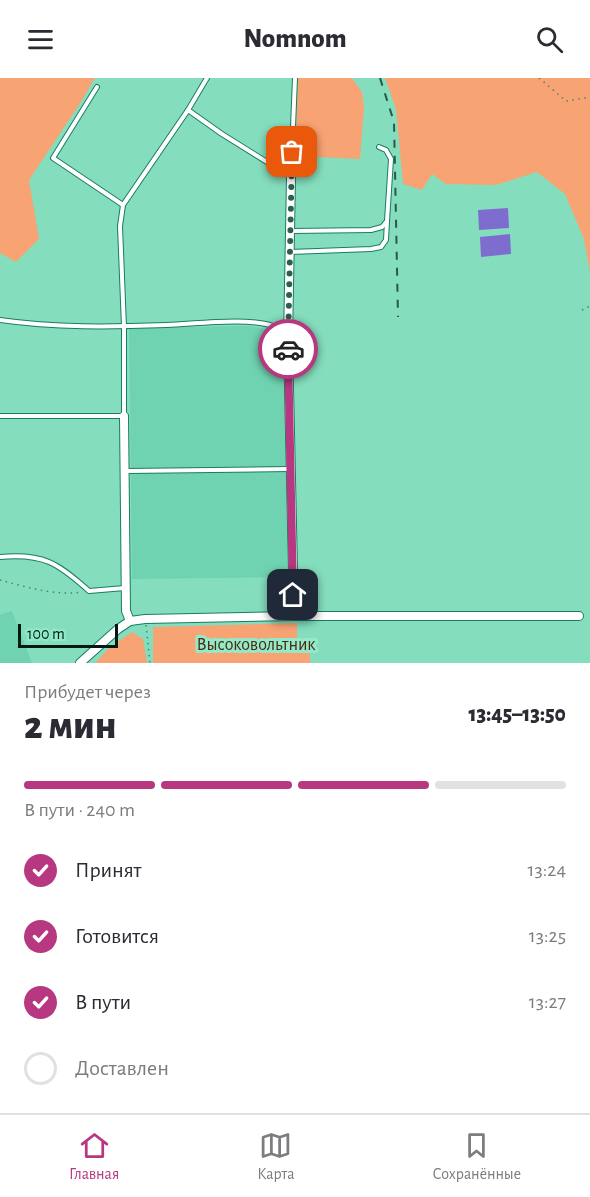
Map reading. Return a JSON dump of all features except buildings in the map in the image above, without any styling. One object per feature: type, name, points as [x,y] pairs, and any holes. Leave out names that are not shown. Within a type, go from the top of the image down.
[{"type":"street","points":[[291,177],[288,341],[294,616]]},
{"type":"street","points":[[124,416],[126,611],[130,621]]},
{"type":"street","points":[[80,663],[118,628],[130,621],[294,616],[579,616]]},
{"type":"lane","points":[[0,416],[124,416],[124,327],[120,226],[123,205],[189,110],[207,78]]},
{"type":"lane","points":[[189,110],[222,134],[291,177],[295,78]]},
{"type":"lane","points":[[97,87],[52,158],[123,205]]},
{"type":"lane","points":[[290,252],[381,247],[386,240],[391,159],[386,150],[379,147]]},
{"type":"lane","points":[[290,231],[371,230],[382,227],[387,221]]},
{"type":"lane","points":[[0,321],[35,325],[124,327],[246,322],[273,326],[283,331],[288,341]]},
{"type":"lane","points":[[126,471],[291,470]]},
{"type":"lane","points":[[0,557],[18,555],[42,558],[66,570],[89,591],[126,588]]},
{"type":"path","points":[[539,78],[566,101],[590,97]]},
{"type":"path","points":[[582,310],[590,306]]},
{"type":"path","points":[[0,580],[31,589],[71,594],[89,591]]},
{"type":"path","points":[[145,620],[150,663]]},
{"type":"shaded area","points":[[508,208],[509,228],[479,230],[478,210]]},
{"type":"shaded area","points":[[510,234],[511,254],[481,257],[480,237]]},
{"type":"shaded area","points":[[250,326],[276,331],[285,343],[289,577],[132,579],[129,328]]},
{"type":"shaded area","points":[[12,611],[32,663],[0,663],[0,615]]},
{"type":"green space","points":[[0,78],[95,78],[29,180],[39,239],[16,262],[0,253]]},
{"type":"green space","points":[[298,78],[352,78],[362,92],[364,107],[360,159],[295,156]]},
{"type":"green space","points":[[385,78],[590,78],[590,272],[584,239],[565,194],[537,172],[496,185],[446,184],[432,174],[422,190],[403,184],[396,109]]},
{"type":"green space","name":"Высоковольтник","points":[[297,623],[297,638],[309,638],[310,663],[153,663],[153,627]]},
{"type":"green space","name":"Высоковольтник","points":[[132,632],[143,639],[147,663],[95,663],[110,647]]},
{"type":"railway","points":[[380,78],[394,122],[398,317]]},
{"type":"way so far","points":[[288,349],[292,152]]},
{"type":"route","points":[[288,349],[293,595]]}]
